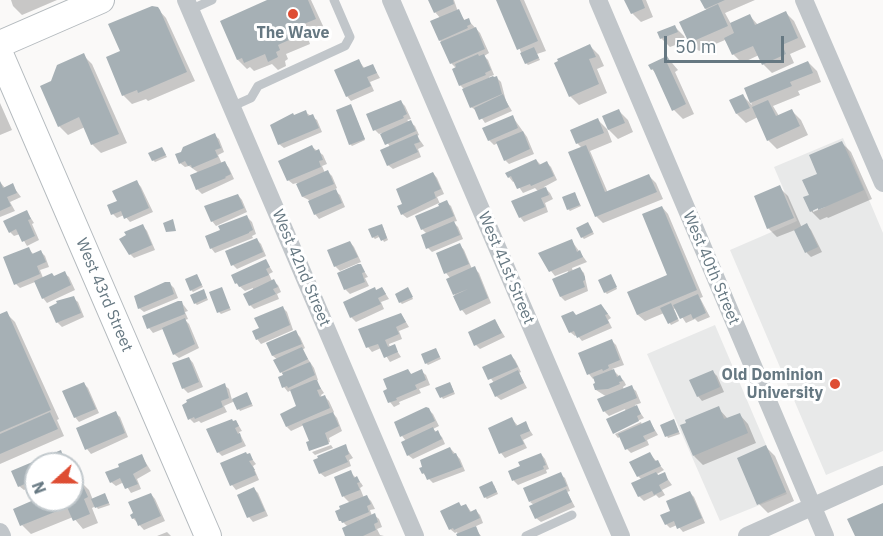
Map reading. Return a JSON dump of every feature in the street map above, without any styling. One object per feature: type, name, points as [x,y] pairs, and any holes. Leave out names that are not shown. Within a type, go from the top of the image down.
[{"type":"street","points":[[0,44],[101,0]]},
{"type":"street","name":"West 41st Street","points":[[391,0],[621,536]]},
{"type":"street","name":"West 40th Street","points":[[598,0],[825,536]]},
{"type":"street","points":[[804,0],[883,183]]},
{"type":"street","name":"West 42nd Street","points":[[188,5],[415,536]]},
{"type":"street","name":"West 43rd Street","points":[[0,54],[208,536]]},
{"type":"street","points":[[747,536],[883,475]]},
{"type":"lane","points":[[188,5],[212,0]]},
{"type":"lane","points":[[231,107],[251,98],[258,86],[345,46],[350,37],[334,0]]},
{"type":"lane","points":[[526,536],[572,514]]},
{"type":"shaded area","points":[[843,138],[883,233],[883,451],[826,475],[730,250],[797,221],[774,167]]},
{"type":"shaded area","points":[[715,325],[787,494],[720,521],[647,354]]},
{"type":"building","points":[[267,0],[308,0],[316,19],[299,26],[302,34],[278,45],[280,50],[276,52],[278,57],[268,62],[265,54],[244,63],[242,58],[237,60],[220,21]]},
{"type":"building","points":[[428,0],[453,0],[454,4],[434,13]]},
{"type":"building","points":[[496,0],[520,0],[538,41],[517,50]]},
{"type":"building","points":[[624,0],[642,0],[645,8],[631,14]]},
{"type":"building","points":[[700,0],[725,0],[705,9]]},
{"type":"building","points":[[718,4],[728,26],[689,43],[679,22]]},
{"type":"building","points":[[152,6],[160,10],[187,72],[138,93],[137,90],[122,96],[106,57],[120,51],[108,24]]},
{"type":"building","points":[[459,9],[464,20],[469,18],[471,24],[467,26],[468,28],[439,41],[430,21]]},
{"type":"building","points":[[786,11],[798,38],[782,45],[786,54],[762,65],[753,46],[732,55],[724,38],[734,33],[730,23],[750,14],[755,25]]},
{"type":"building","points":[[675,25],[678,32],[660,39],[657,32]]},
{"type":"building","points":[[476,27],[485,49],[450,64],[440,42]]},
{"type":"building","points":[[590,44],[596,57],[589,59],[599,84],[569,97],[554,63],[558,61],[557,59]]},
{"type":"building","points":[[534,47],[539,58],[525,64],[520,53]]},
{"type":"building","points":[[84,53],[119,134],[91,145],[79,117],[58,127],[40,86],[51,81],[57,65]]},
{"type":"building","points":[[478,54],[479,56],[484,54],[491,70],[485,73],[486,75],[459,86],[452,69],[456,67],[455,64]]},
{"type":"building","points":[[667,56],[670,61],[667,63],[686,104],[672,111],[653,69],[651,70],[648,65]]},
{"type":"building","points":[[359,59],[363,68],[373,64],[377,73],[367,77],[371,86],[346,97],[334,70]]},
{"type":"building","points":[[808,61],[813,73],[790,82],[792,86],[750,103],[744,88]]},
{"type":"building","points":[[497,76],[502,94],[470,108],[462,89]]},
{"type":"building","points":[[503,94],[509,107],[479,120],[474,108]]},
{"type":"building","points":[[743,94],[750,108],[736,114],[729,100]]},
{"type":"building","points":[[401,100],[407,114],[403,116],[404,118],[373,131],[366,114]]},
{"type":"building","points":[[768,100],[776,116],[792,109],[800,126],[767,141],[752,107]]},
{"type":"building","points":[[351,104],[365,139],[349,145],[336,110]]},
{"type":"building","points":[[619,109],[625,123],[608,130],[602,116]]},
{"type":"building","points":[[306,110],[308,116],[313,114],[319,128],[278,145],[270,125],[293,113],[294,115]]},
{"type":"building","points":[[513,115],[518,128],[488,141],[482,128]]},
{"type":"building","points":[[598,118],[604,133],[576,144],[570,130]]},
{"type":"building","points":[[411,120],[416,131],[385,145],[380,134]]},
{"type":"building","points":[[523,131],[530,149],[504,161],[496,142]]},
{"type":"building","points":[[215,133],[221,148],[215,150],[218,157],[192,168],[185,161],[179,164],[175,154],[181,152],[183,147]]},
{"type":"building","points":[[417,134],[420,142],[414,144],[418,152],[387,166],[380,150]]},
{"type":"building","points":[[842,141],[864,190],[810,212],[803,197],[809,195],[802,180],[817,174],[809,155]]},
{"type":"building","points":[[312,145],[315,151],[319,149],[323,160],[319,161],[321,167],[287,181],[278,161]]},
{"type":"building","points":[[586,145],[605,192],[649,174],[657,192],[595,217],[568,152]]},
{"type":"building","points":[[162,147],[166,155],[152,161],[148,153]]},
{"type":"building","points":[[536,159],[539,165],[547,161],[554,176],[531,186],[530,184],[517,189],[511,176],[508,178],[505,173]]},
{"type":"building","points":[[225,161],[231,174],[196,190],[190,175]]},
{"type":"building","points":[[328,170],[334,184],[302,197],[296,184]]},
{"type":"building","points":[[433,172],[441,189],[434,192],[436,198],[401,215],[397,206],[402,204],[396,189]]},
{"type":"building","points":[[137,180],[149,208],[124,219],[121,211],[111,215],[107,205],[117,201],[112,191]]},
{"type":"building","points":[[0,181],[3,188],[13,183],[17,193],[7,197],[11,206],[0,211]]},
{"type":"building","points":[[780,185],[794,218],[767,229],[754,196]]},
{"type":"building","points":[[546,187],[549,195],[541,198],[545,207],[519,218],[511,201]]},
{"type":"building","points":[[336,189],[342,203],[314,215],[308,201]]},
{"type":"building","points":[[575,192],[580,205],[567,210],[562,197]]},
{"type":"building","points":[[238,194],[244,208],[211,222],[204,206]]},
{"type":"building","points":[[447,200],[454,216],[421,230],[415,216]]},
{"type":"building","points":[[662,206],[697,290],[637,315],[627,292],[667,275],[642,214]]},
{"type":"building","points":[[27,210],[31,219],[28,220],[35,236],[22,242],[16,229],[9,233],[3,221]]},
{"type":"building","points":[[247,215],[253,230],[210,249],[205,236],[220,230],[218,226]]},
{"type":"building","points":[[173,219],[176,231],[166,232],[163,223]]},
{"type":"building","points":[[454,221],[460,235],[426,249],[421,235]]},
{"type":"building","points":[[588,222],[593,232],[581,238],[576,228]]},
{"type":"building","points":[[807,223],[818,247],[805,253],[794,230]]},
{"type":"building","points":[[143,224],[152,245],[129,255],[119,239],[126,235],[124,232]]},
{"type":"building","points":[[382,224],[387,238],[381,241],[378,235],[372,238],[368,229]]},
{"type":"building","points":[[257,238],[263,252],[231,266],[225,251]]},
{"type":"building","points":[[572,239],[577,252],[580,250],[583,257],[549,272],[538,253]]},
{"type":"building","points":[[350,241],[358,257],[334,267],[327,250]]},
{"type":"building","points":[[460,243],[469,264],[444,274],[436,253]]},
{"type":"building","points":[[29,247],[32,254],[41,250],[46,262],[37,266],[40,274],[14,285],[3,257]]},
{"type":"building","points":[[266,259],[270,267],[266,269],[269,275],[239,287],[237,283],[235,284],[231,275]]},
{"type":"building","points":[[361,264],[365,272],[362,273],[365,282],[344,290],[337,273]]},
{"type":"building","points":[[475,266],[488,298],[460,311],[453,296],[468,289],[453,295],[446,279]]},
{"type":"building","points":[[580,267],[585,277],[583,281],[585,287],[560,297],[552,279]]},
{"type":"building","points":[[65,271],[71,285],[42,299],[34,281],[52,273],[54,276]]},
{"type":"building","points":[[197,274],[202,285],[190,291],[185,279]]},
{"type":"building","points":[[611,274],[617,287],[604,293],[598,280]]},
{"type":"building","points":[[274,279],[278,287],[273,289],[276,294],[249,306],[243,294]]},
{"type":"building","points":[[165,282],[170,282],[174,294],[138,309],[134,296]]},
{"type":"building","points":[[222,287],[230,308],[217,313],[209,292]]},
{"type":"building","points":[[375,287],[376,290],[382,287],[386,294],[378,298],[381,304],[350,318],[343,302]]},
{"type":"building","points":[[408,287],[413,297],[399,303],[395,294]]},
{"type":"building","points":[[204,289],[207,298],[194,304],[190,295]]},
{"type":"building","points":[[698,294],[706,313],[693,319],[691,314],[680,319],[673,305]]},
{"type":"building","points":[[74,296],[81,313],[56,323],[49,307],[57,303],[56,301]]},
{"type":"building","points":[[182,301],[185,314],[147,329],[142,316]]},
{"type":"building","points":[[671,303],[678,319],[668,324],[660,308]]},
{"type":"building","points":[[601,304],[608,314],[605,315],[609,323],[577,338],[574,331],[569,333],[561,316],[573,311],[576,315]]},
{"type":"building","points":[[283,306],[290,325],[256,340],[252,331],[259,328],[254,318]]},
{"type":"building","points":[[7,311],[51,410],[0,432],[0,314]]},
{"type":"building","points":[[401,313],[406,322],[396,327],[399,334],[385,340],[388,347],[395,344],[398,352],[384,358],[378,344],[366,348],[358,329]]},
{"type":"building","points":[[185,318],[195,344],[173,355],[162,328]]},
{"type":"building","points":[[495,319],[502,333],[474,346],[468,332]]},
{"type":"building","points":[[296,330],[302,344],[272,356],[266,343]]},
{"type":"building","points":[[612,339],[620,360],[608,365],[609,368],[603,371],[602,369],[587,375],[578,353]]},
{"type":"building","points":[[302,347],[308,359],[280,373],[273,360]]},
{"type":"building","points":[[436,348],[440,357],[425,364],[421,354]]},
{"type":"building","points":[[511,354],[518,367],[488,380],[482,367]]},
{"type":"building","points":[[189,357],[199,382],[182,389],[172,363]]},
{"type":"building","points":[[310,362],[315,375],[288,388],[287,386],[282,388],[278,377],[283,375],[282,373]]},
{"type":"building","points":[[408,369],[411,374],[422,369],[426,380],[415,385],[417,389],[388,403],[383,391],[387,389],[383,379]]},
{"type":"building","points":[[614,369],[617,377],[620,375],[623,381],[608,389],[595,390],[593,377]]},
{"type":"building","points":[[518,370],[524,383],[495,397],[489,384]]},
{"type":"building","points":[[713,370],[720,387],[697,397],[689,380]]},
{"type":"building","points":[[317,380],[321,389],[317,390],[320,397],[325,395],[330,408],[286,427],[280,414],[296,406],[290,390]]},
{"type":"building","points":[[84,382],[96,409],[74,418],[62,391]]},
{"type":"building","points":[[450,382],[454,392],[440,398],[435,388]]},
{"type":"building","points":[[225,383],[229,398],[221,401],[223,407],[188,420],[182,405],[187,402],[186,400]]},
{"type":"building","points":[[632,385],[637,398],[603,412],[597,399]]},
{"type":"building","points":[[247,392],[252,404],[237,410],[232,399]]},
{"type":"building","points":[[637,405],[641,414],[637,416],[639,421],[613,434],[606,419]]},
{"type":"building","points":[[719,406],[724,419],[740,413],[748,433],[693,456],[680,425],[686,423],[685,420]]},
{"type":"building","points":[[426,407],[429,408],[435,421],[400,437],[394,422]]},
{"type":"building","points":[[116,411],[125,433],[85,450],[76,428]]},
{"type":"building","points":[[50,412],[58,429],[0,454],[0,434]]},
{"type":"building","points":[[333,412],[339,426],[325,433],[329,444],[309,451],[306,442],[309,441],[302,424]]},
{"type":"building","points":[[512,417],[516,426],[526,421],[530,431],[520,435],[524,444],[499,454],[488,428]]},
{"type":"building","points":[[232,419],[236,420],[239,426],[235,428],[238,434],[240,433],[242,442],[217,453],[206,429]]},
{"type":"building","points":[[674,419],[679,432],[665,437],[660,425]]},
{"type":"building","points":[[650,420],[655,431],[643,436],[646,441],[625,450],[618,434]]},
{"type":"building","points":[[433,427],[435,432],[438,430],[442,439],[407,456],[401,442]]},
{"type":"building","points":[[346,444],[349,454],[345,456],[348,462],[319,474],[313,460],[318,458],[317,456]]},
{"type":"building","points":[[766,445],[786,492],[757,505],[737,458]]},
{"type":"building","points":[[450,447],[453,454],[456,453],[462,467],[427,480],[419,468],[422,467],[420,460]]},
{"type":"building","points":[[246,452],[250,453],[253,460],[249,461],[256,475],[230,486],[220,463]]},
{"type":"building","points":[[650,452],[661,466],[637,477],[629,462]]},
{"type":"building","points":[[541,453],[546,465],[543,466],[544,469],[512,481],[508,471],[520,466],[518,462]]},
{"type":"building","points":[[142,454],[147,466],[133,474],[138,484],[125,489],[120,478],[110,483],[105,472]]},
{"type":"building","points":[[24,466],[24,484],[18,487],[11,471]]},
{"type":"building","points":[[351,470],[354,478],[357,476],[360,482],[357,483],[360,490],[342,497],[334,477]]},
{"type":"building","points":[[561,472],[567,486],[529,502],[523,488]]},
{"type":"building","points":[[656,472],[658,475],[665,472],[668,480],[659,485],[662,491],[654,495],[652,491],[638,497],[631,483]]},
{"type":"building","points":[[492,481],[497,492],[484,498],[479,487]]},
{"type":"building","points":[[254,487],[265,511],[247,518],[237,495]]},
{"type":"building","points":[[566,489],[572,502],[535,519],[529,506]]},
{"type":"building","points":[[690,491],[702,518],[677,529],[674,521],[665,525],[660,515],[670,511],[666,501]]},
{"type":"building","points":[[105,493],[109,503],[95,508],[91,499]]},
{"type":"building","points":[[151,493],[161,516],[138,526],[135,518],[132,519],[130,515],[133,513],[128,502]]},
{"type":"building","points":[[367,495],[371,504],[367,506],[369,512],[342,523],[339,521],[335,511],[340,509],[339,506]]},
{"type":"building","points":[[84,499],[90,514],[73,521],[69,512],[84,512]]},
{"type":"building","points":[[459,502],[461,506],[466,504],[470,512],[476,509],[480,518],[454,530],[453,528],[449,530],[440,511]]},
{"type":"building","points":[[883,503],[883,536],[855,536],[847,519]]},
{"type":"building","points":[[24,504],[24,512],[55,512],[20,526],[13,509]]},
{"type":"building","points":[[375,513],[378,522],[374,524],[376,530],[363,536],[345,536],[342,528]]},
{"type":"building","points":[[476,526],[480,536],[457,536],[456,534]]},
{"type":"place","name":"The Wave","points":[[293,14]]},
{"type":"place","name":"Old Dominion University","points":[[835,384]]}]
